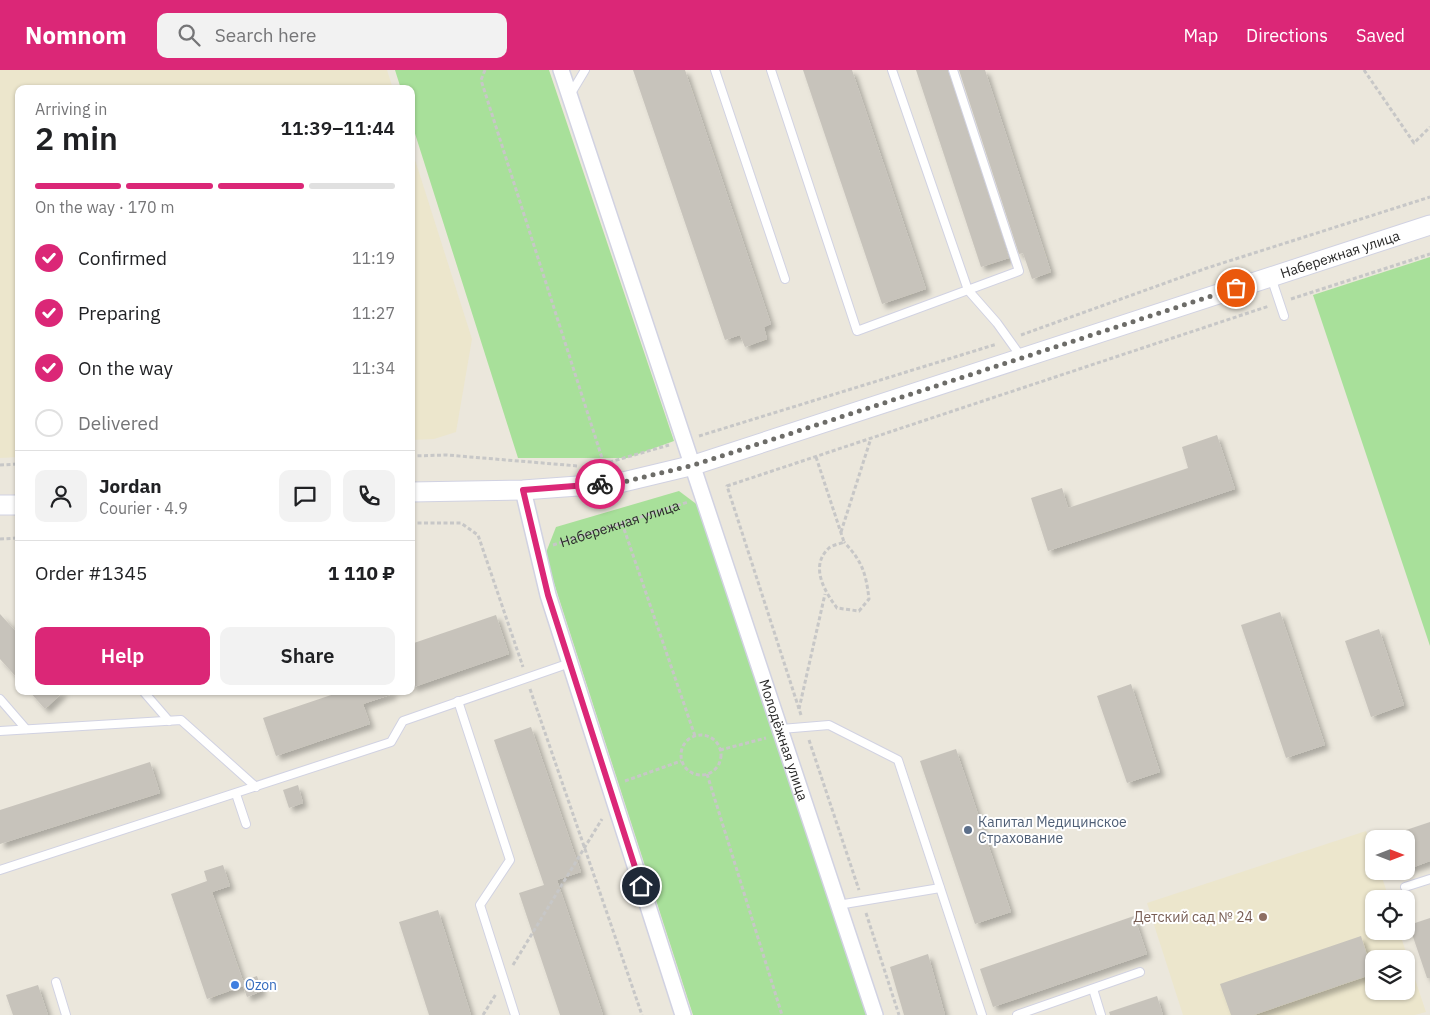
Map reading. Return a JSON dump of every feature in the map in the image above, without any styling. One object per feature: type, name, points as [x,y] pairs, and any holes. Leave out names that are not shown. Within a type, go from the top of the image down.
[{"type":"street","name":"Молодёжная улица","points":[[561,70],[694,465],[875,1015]]},
{"type":"street","name":"Набережная улица","points":[[415,492],[523,490],[619,483],[694,465],[1430,225]]},
{"type":"street","points":[[523,490],[548,595],[683,1015]]},
{"type":"street","points":[[0,505],[15,504]]},
{"type":"lane","points":[[570,95],[585,70]]},
{"type":"lane","points":[[715,70],[785,279]]},
{"type":"lane","points":[[771,70],[857,331],[1019,271],[953,70]]},
{"type":"lane","points":[[892,70],[968,290],[1010,339],[1022,358]]},
{"type":"lane","points":[[1271,277],[1284,316]]},
{"type":"lane","points":[[0,870],[391,742],[403,721],[570,663]]},
{"type":"lane","points":[[146,695],[169,721]]},
{"type":"lane","points":[[0,699],[26,729]]},
{"type":"lane","points":[[458,701],[510,860],[480,905],[515,1015]]},
{"type":"lane","points":[[0,731],[181,720],[256,787]]},
{"type":"lane","points":[[781,731],[829,724],[898,760],[982,1015]]},
{"type":"lane","points":[[236,794],[246,824]]},
{"type":"lane","points":[[1405,887],[1430,879]]},
{"type":"lane","points":[[838,904],[940,888]]},
{"type":"lane","points":[[1017,1015],[1140,972]]},
{"type":"lane","points":[[56,982],[66,1015]]},
{"type":"lane","points":[[1092,989],[1102,1015]]},
{"type":"path","points":[[485,70],[481,80],[602,458]]},
{"type":"path","points":[[1364,70],[1414,143],[1430,127]]},
{"type":"path","points":[[602,465],[1010,339],[1207,268],[1430,197]]},
{"type":"path","points":[[898,1015],[876,950],[863,900],[804,727],[727,486],[1430,254]]},
{"type":"path","points":[[841,532],[871,438]]},
{"type":"path","points":[[415,456],[447,455],[583,466]]},
{"type":"path","points":[[816,456],[844,542],[855,554],[866,573],[869,599],[859,611],[837,608],[825,593],[819,576],[822,560],[829,548],[844,542]]},
{"type":"path","points":[[0,465],[15,464]]},
{"type":"path","name":"Набережная улица","points":[[548,546],[692,500]]},
{"type":"path","points":[[415,523],[461,523],[478,535],[642,1015]]},
{"type":"path","points":[[622,523],[695,736]]},
{"type":"path","points":[[0,539],[15,538]]},
{"type":"path","points":[[799,710],[825,593]]},
{"type":"path","points":[[720,750],[781,731]]},
{"type":"path","points":[[701,735],[713,739],[720,750],[719,763],[707,774],[696,775],[690,772],[681,761],[682,748],[689,738],[695,736],[701,735]]},
{"type":"path","points":[[620,789],[625,781],[681,761]]},
{"type":"path","points":[[622,772],[625,781]]},
{"type":"path","points":[[707,774],[782,1015]]},
{"type":"path","points":[[508,973],[604,814]]},
{"type":"path","points":[[483,1015],[498,990]]},
{"type":"shaded area","points":[[0,70],[387,70],[392,85],[15,85],[15,457],[0,458]]},
{"type":"shaded area","points":[[415,160],[472,339],[456,432],[434,439],[415,440]]},
{"type":"shaded area","name":"Детский сад № 24","points":[[1365,831],[1365,880],[1383,880],[1386,890],[1365,890],[1365,940],[1402,940],[1405,950],[1365,950],[1365,1000],[1415,1000],[1415,979],[1426,1012],[1415,1015],[1183,1015],[1147,903]]},
{"type":"green space","points":[[395,70],[549,70],[674,441],[627,458],[518,458],[415,134],[415,85],[400,85]]},
{"type":"green space","points":[[1430,257],[1430,646],[1313,295]]},
{"type":"green space","points":[[679,491],[699,506],[871,1015],[693,1015],[545,555],[556,527]]},
{"type":"building","points":[[633,70],[685,70],[771,324],[764,327],[767,339],[745,347],[740,335],[725,340]]},
{"type":"building","points":[[803,70],[852,70],[926,289],[882,304]]},
{"type":"building","points":[[916,70],[948,70],[1009,258],[981,267]]},
{"type":"building","points":[[959,70],[985,70],[1051,272],[1032,279],[1023,253],[1019,254]]},
{"type":"building","points":[[1217,435],[1235,489],[1048,551],[1031,498],[1062,488],[1068,508],[1188,468],[1182,447]]},
{"type":"building","points":[[1280,612],[1325,745],[1286,758],[1241,625]]},
{"type":"building","points":[[0,614],[15,631],[15,676],[0,659]]},
{"type":"building","points":[[496,615],[509,654],[415,687],[415,643]]},
{"type":"building","points":[[1379,629],[1404,705],[1371,717],[1345,641]]},
{"type":"building","points":[[1131,684],[1160,772],[1127,783],[1097,696]]},
{"type":"building","points":[[33,695],[60,695],[45,709]]},
{"type":"building","points":[[331,695],[390,695],[363,704],[370,724],[276,756],[263,718]]},
{"type":"building","points":[[531,727],[581,872],[557,880],[603,1015],[560,1015],[519,893],[544,885],[494,740]]},
{"type":"building","points":[[956,749],[1011,912],[975,924],[920,761]]},
{"type":"building","points":[[150,762],[160,793],[0,844],[0,810]]},
{"type":"building","points":[[298,785],[303,803],[289,808],[283,790]]},
{"type":"building","points":[[1430,822],[1430,861],[1415,867],[1415,830],[1406,830]]},
{"type":"building","points":[[223,865],[230,886],[212,892],[243,981],[257,976],[262,991],[247,997],[243,986],[207,999],[171,894],[207,881],[204,871]]},
{"type":"building","points":[[438,910],[471,1015],[429,1015],[399,922]]},
{"type":"building","points":[[1134,916],[1147,954],[993,1007],[980,969]]},
{"type":"building","points":[[1430,918],[1430,978],[1427,978],[1414,940],[1415,923]]},
{"type":"building","points":[[1361,936],[1365,950],[1365,977],[1254,1015],[1231,1015],[1220,984]]},
{"type":"building","points":[[928,954],[945,1015],[904,1015],[890,967]]},
{"type":"building","points":[[38,985],[48,1015],[13,1015],[6,995]]},
{"type":"building","points":[[1157,996],[1163,1015],[1110,1015],[1109,1012]]},
{"type":"way so far","points":[[600,484],[619,483],[694,465],[1236,288]]},
{"type":"place","name":"Капитал Медицинское Страхование","points":[[968,830]]},
{"type":"place","name":"Детский сад № 24","points":[[1263,917]]},
{"type":"place","name":"Ozon","points":[[235,985]]},
{"type":"route","points":[[600,484],[523,490],[548,595],[641,886]]}]
